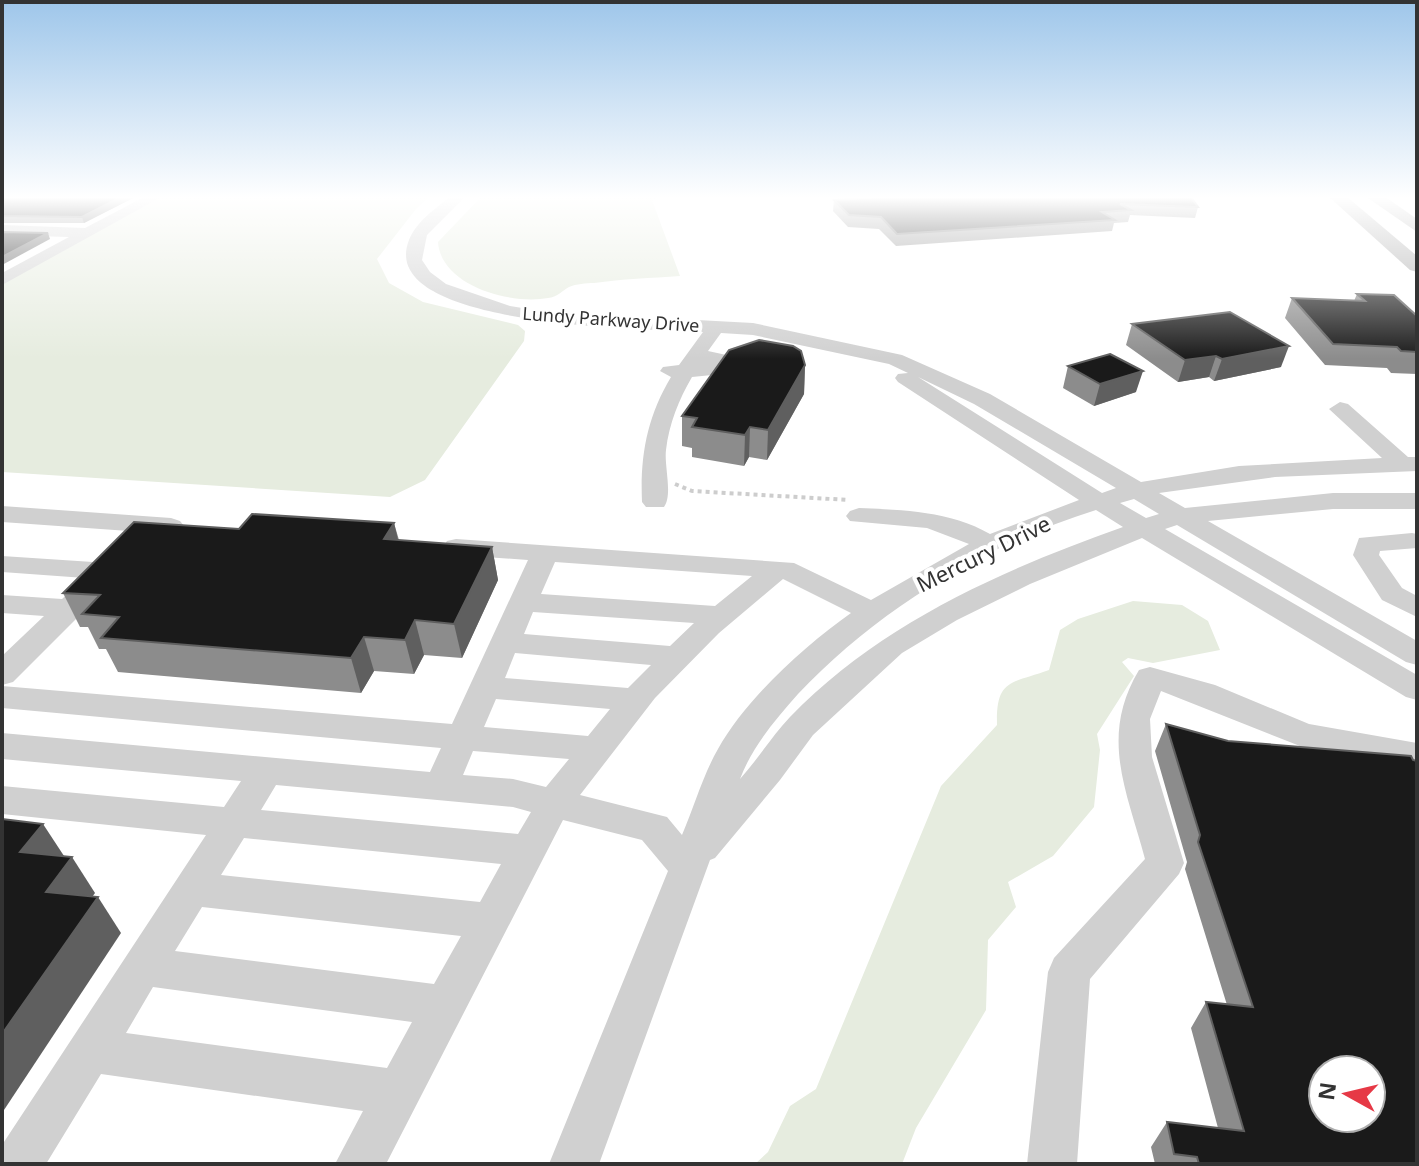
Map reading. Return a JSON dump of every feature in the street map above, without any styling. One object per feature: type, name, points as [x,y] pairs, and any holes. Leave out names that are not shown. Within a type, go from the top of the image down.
[{"type":"main road","points":[[1398,250],[1417,266]]},
{"type":"street","points":[[2,280],[56,250]]},
{"type":"street","name":"Lundy Parkway Drive","points":[[414,250],[413,259],[424,276],[447,292],[481,305],[547,318],[780,333],[895,359],[963,390],[1417,655]]},
{"type":"street","points":[[655,502],[651,476],[659,430],[671,389],[683,365],[716,327]]},
{"type":"street","name":"Lundy Parkway Drive","points":[[856,350],[1100,502],[1417,689]]},
{"type":"street","points":[[939,399],[963,390]]},
{"type":"street","points":[[1340,409],[1410,464]]},
{"type":"street","name":"Mercury Drive","points":[[574,1164],[686,866],[732,754],[759,713],[817,657],[872,612],[953,563],[990,545],[1100,502],[1135,491],[1245,473],[1410,464]]},
{"type":"street","name":"Mercury Drive","points":[[686,866],[768,771],[801,726],[891,646],[1020,578],[1177,516],[1333,501],[1417,501]]},
{"type":"street","points":[[858,508],[955,525],[990,545]]},
{"type":"street","points":[[2,537],[14,515],[198,528]]},
{"type":"street","points":[[2,674],[15,648],[68,609],[151,525]]},
{"type":"street","points":[[1412,541],[1368,544],[1366,555],[1392,594],[1417,608]]},
{"type":"street","points":[[434,545],[778,569],[805,575],[872,612]]},
{"type":"street","points":[[441,785],[545,553]]},
{"type":"street","points":[[2,564],[108,571]]},
{"type":"street","points":[[360,1164],[554,803],[635,700],[722,616],[778,569]]},
{"type":"street","points":[[523,602],[722,616]]},
{"type":"street","points":[[2,604],[68,609]]},
{"type":"street","points":[[505,642],[678,657]]},
{"type":"street","points":[[1052,1164],[1069,972],[1165,863],[1135,757],[1134,719],[1150,678],[1247,709],[1289,730],[1328,742],[1417,756]]},
{"type":"street","points":[[485,687],[635,700]]},
{"type":"street","points":[[2,697],[595,749]]},
{"type":"street","points":[[2,746],[513,793],[654,828],[686,866]]},
{"type":"street","points":[[18,1164],[267,770]]},
{"type":"street","points":[[2,800],[528,851]]},
{"type":"street","points":[[192,889],[490,921]]},
{"type":"street","points":[[143,966],[445,1006]]},
{"type":"street","points":[[90,1050],[398,1093]]},
{"type":"path","points":[[674,484],[692,491],[858,508]]},
{"type":"shaded area","points":[[60,250],[384,250],[377,259],[389,283],[423,302],[518,325],[525,331],[524,341],[425,480],[390,497],[2,472],[2,282]]},
{"type":"shaded area","points":[[440,250],[671,250],[680,276],[581,284],[551,297],[516,298],[498,295],[464,281],[442,257]]},
{"type":"shaded area","points":[[1133,601],[1182,605],[1208,621],[1220,650],[1153,663],[1128,658],[1122,662],[1134,676],[1097,734],[1100,750],[1094,807],[1053,856],[1008,882],[1016,907],[988,940],[986,1010],[916,1128],[902,1164],[755,1164],[768,1152],[790,1106],[816,1089],[941,786],[997,725],[997,710],[1003,691],[1015,681],[1049,670],[1060,630],[1078,619]]},
{"type":"building","points":[[2,250],[15,250],[2,257]]},
{"type":"building","points":[[1357,294],[1394,295],[1417,316],[1417,352],[1401,351],[1397,347],[1333,344],[1292,298],[1365,301]]},
{"type":"building","points":[[1230,312],[1289,346],[1222,359],[1216,356],[1185,360],[1132,324]]},
{"type":"building","points":[[759,340],[793,346],[801,351],[805,365],[768,430],[750,427],[745,435],[692,427],[697,418],[682,416],[729,350]]},
{"type":"building","points":[[1110,354],[1143,371],[1100,384],[1068,366]]},
{"type":"building","points":[[252,514],[394,523],[384,539],[492,547],[454,624],[415,620],[405,640],[364,637],[351,658],[101,638],[119,617],[82,614],[100,595],[63,593],[134,522],[239,529]]},
{"type":"building","points":[[1166,724],[1228,741],[1411,756],[1417,761],[1417,1164],[1199,1164],[1197,1157],[1174,1154],[1167,1122],[1244,1131],[1206,1002],[1253,1007],[1198,842],[1200,835]]},
{"type":"building","points":[[2,819],[43,824],[20,852],[72,857],[46,892],[98,897],[2,1034]]}]
